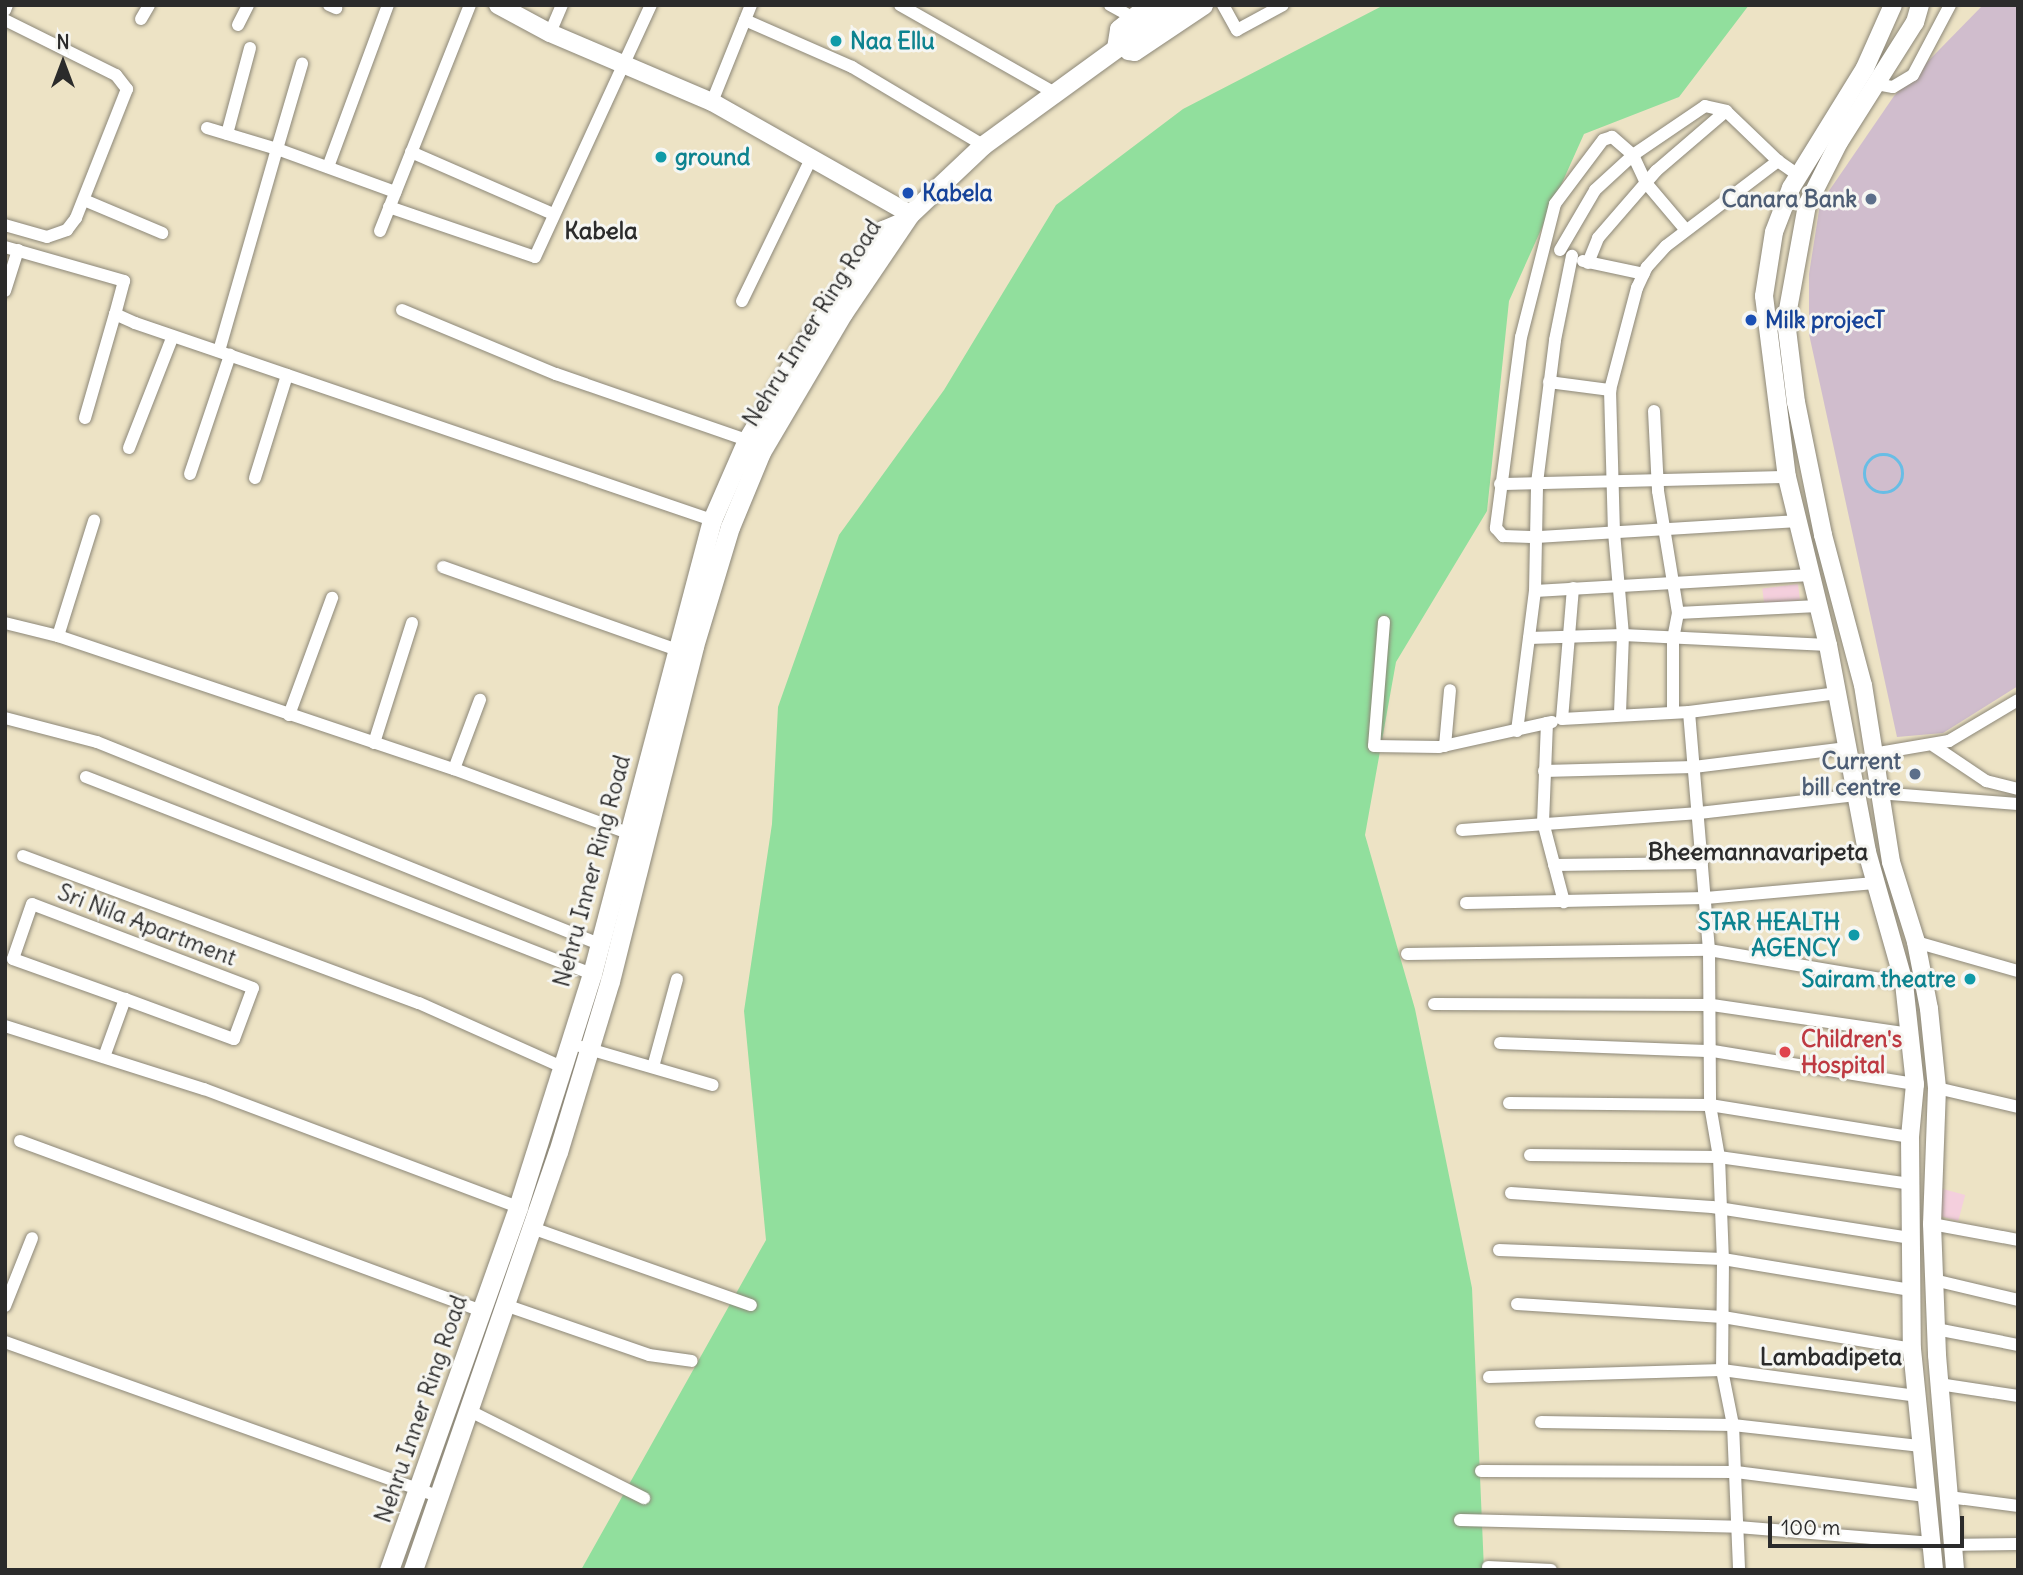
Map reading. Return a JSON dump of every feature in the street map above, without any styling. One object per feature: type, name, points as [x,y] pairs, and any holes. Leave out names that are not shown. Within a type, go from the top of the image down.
[{"type":"main road","points":[[1135,25],[1149,5]]},
{"type":"main road","points":[[1176,5],[1135,25],[1119,29],[1116,48],[1134,51],[1203,5]]},
{"type":"main road","name":"Nehru Inner Ring Road","points":[[413,1570],[429,1493],[481,1311],[518,1207],[592,974],[675,649],[712,520],[747,440],[856,265],[883,230],[906,218],[982,145],[1116,48]]},
{"type":"main road","name":"Nehru Inner Ring Road","points":[[389,1570],[468,1409],[532,1228],[590,1049],[642,863],[694,646],[730,527],[761,452],[843,313],[895,242],[906,218]]},
{"type":"street","points":[[141,19],[149,5]]},
{"type":"street","points":[[238,25],[248,5]]},
{"type":"street","points":[[328,167],[388,5]]},
{"type":"street","points":[[380,231],[470,5]]},
{"type":"street","points":[[498,5],[550,33],[627,63],[712,102],[906,218]]},
{"type":"street","points":[[550,33],[562,5]]},
{"type":"street","points":[[390,207],[535,257],[627,63],[651,5]]},
{"type":"street","points":[[712,102],[751,5]]},
{"type":"street","points":[[900,5],[1055,93]]},
{"type":"street","points":[[1110,5],[1135,25]]},
{"type":"street","points":[[1223,5],[1237,30],[1283,5]]},
{"type":"street","points":[[1893,5],[1865,68],[1798,175],[1774,232],[1764,296],[1787,477],[1828,645],[1874,883],[1904,983],[1915,1084],[1910,1137],[1912,1349],[1919,1446],[1934,1570]]},
{"type":"street","points":[[1920,5],[1888,68],[1839,142],[1801,221],[1786,321],[1820,522],[1863,685],[1887,837],[1916,942],[1937,1088],[1931,1224],[1939,1384],[1955,1570]]},
{"type":"street","points":[[1877,84],[1893,87],[1913,75],[1950,5]]},
{"type":"street","points":[[5,20],[124,81],[126,101],[76,218],[59,235],[36,236],[5,225]]},
{"type":"street","points":[[745,20],[852,66],[982,145]]},
{"type":"street","points":[[227,134],[250,48]]},
{"type":"street","points":[[190,474],[302,64]]},
{"type":"street","points":[[1517,731],[1535,591],[1537,483],[1566,253],[1595,190],[1633,155],[1705,106],[1726,111],[1778,161],[1798,175]]},
{"type":"street","points":[[1588,263],[1598,238],[1646,183],[1726,111]]},
{"type":"street","points":[[207,128],[278,149],[395,192]]},
{"type":"street","points":[[1685,229],[1646,183],[1633,155],[1619,139],[1603,140],[1555,204],[1543,242],[1521,337],[1500,484],[1499,533],[1538,537],[1797,521]]},
{"type":"street","points":[[411,152],[554,214]]},
{"type":"street","points":[[742,301],[811,159]]},
{"type":"street","points":[[1620,713],[1623,635],[1614,533],[1610,390],[1644,274],[1685,229],[1778,161]]},
{"type":"street","points":[[84,200],[162,233]]},
{"type":"street","points":[[1543,242],[1588,263],[1644,274]]},
{"type":"street","points":[[5,291],[12,249],[124,281],[85,418]]},
{"type":"street","points":[[402,310],[556,374],[747,440]]},
{"type":"street","points":[[115,314],[712,520]]},
{"type":"street","points":[[129,447],[173,336]]},
{"type":"street","points":[[255,478],[287,375]]},
{"type":"street","points":[[1549,382],[1610,390]]},
{"type":"street","points":[[1654,411],[1657,481],[1678,613],[1672,638],[1673,712]]},
{"type":"street","points":[[1500,484],[1787,477]]},
{"type":"street","points":[[58,636],[94,521]]},
{"type":"street","points":[[443,568],[675,649]]},
{"type":"street","points":[[1535,591],[1811,575]]},
{"type":"street","points":[[1562,719],[1573,588]]},
{"type":"street","points":[[289,715],[332,598]]},
{"type":"street","points":[[1678,613],[1818,606]]},
{"type":"street","points":[[1384,622],[1383,679],[1372,742],[1380,748],[1445,746],[1562,719],[1620,713],[1689,712],[1838,693]]},
{"type":"street","points":[[5,623],[58,636],[454,769],[628,834]]},
{"type":"street","points":[[374,743],[412,623]]},
{"type":"street","points":[[1529,638],[1623,635],[1828,645]]},
{"type":"street","points":[[1445,746],[1450,690]]},
{"type":"street","points":[[454,769],[480,700]]},
{"type":"street","points":[[1873,754],[1934,746],[2018,700]]},
{"type":"street","points":[[1689,712],[1706,898],[1713,1051],[1710,1105],[1719,1157],[1723,1259],[1722,1370],[1733,1425],[1739,1570]]},
{"type":"street","points":[[5,718],[97,742],[599,944]]},
{"type":"street","points":[[1547,723],[1543,822],[1564,902]]},
{"type":"street","points":[[1934,746],[1986,781],[2018,789]]},
{"type":"street","points":[[1544,771],[1694,767],[1847,748]]},
{"type":"street","points":[[86,777],[592,974]]},
{"type":"street","points":[[1878,793],[2018,804]]},
{"type":"street","points":[[1462,830],[1543,822],[1699,813],[1856,795]]},
{"type":"street","points":[[1865,841],[1887,837]]},
{"type":"street","points":[[23,856],[419,1003],[562,1067]]},
{"type":"street","points":[[1554,865],[1702,863]]},
{"type":"street","points":[[1466,902],[1706,898],[1874,883]]},
{"type":"street","name":"Sri Nila Apartment","points":[[32,904],[253,988],[234,1039],[125,999],[13,959],[32,904]]},
{"type":"street","points":[[1916,942],[2018,971]]},
{"type":"street","points":[[1407,954],[1709,950],[1904,983]]},
{"type":"street","points":[[653,1067],[677,979]]},
{"type":"street","points":[[104,1057],[125,999]]},
{"type":"street","points":[[1434,1004],[1712,1005],[1910,1034]]},
{"type":"street","points":[[5,1026],[204,1089],[518,1207]]},
{"type":"street","points":[[570,1043],[713,1085]]},
{"type":"street","points":[[1500,1043],[1713,1051],[1915,1084]]},
{"type":"street","points":[[1937,1088],[2018,1107]]},
{"type":"street","points":[[1509,1103],[1710,1105],[1910,1137]]},
{"type":"street","points":[[20,1141],[481,1311]]},
{"type":"street","points":[[1530,1155],[1719,1157],[1910,1184]]},
{"type":"street","points":[[1511,1193],[1721,1209],[1910,1238]]},
{"type":"street","points":[[1931,1224],[2018,1240]]},
{"type":"street","points":[[532,1228],[751,1305]]},
{"type":"street","points":[[5,1306],[33,1238]]},
{"type":"street","points":[[1499,1250],[1723,1259],[1910,1290]]},
{"type":"street","points":[[1934,1280],[2018,1300]]},
{"type":"street","points":[[1517,1304],[1723,1317],[1912,1349]]},
{"type":"street","points":[[505,1305],[649,1354],[692,1362]]},
{"type":"street","points":[[1936,1329],[2018,1345]]},
{"type":"street","points":[[5,1342],[429,1493]]},
{"type":"street","points":[[1489,1377],[1722,1370],[1916,1396]]},
{"type":"street","points":[[1939,1384],[2018,1396]]},
{"type":"street","points":[[468,1409],[644,1498]]},
{"type":"street","points":[[1541,1422],[1733,1425],[1919,1446]]},
{"type":"street","points":[[1481,1471],[1736,1472],[1925,1496]]},
{"type":"street","points":[[1949,1497],[2018,1506]]},
{"type":"street","points":[[1460,1520],[1738,1527],[1932,1543]]},
{"type":"street","points":[[1953,1545],[2018,1544]]},
{"type":"street","points":[[1488,1567],[1551,1570]]},
{"type":"shaded area","points":[[1983,5],[2018,5],[2018,686],[1943,733],[1897,737],[1809,334],[1809,274],[1820,204],[1894,96]]},
{"type":"shaded area","points":[[1798,584],[1800,600],[1764,604],[1762,588]]},
{"type":"shaded area","points":[[1943,1189],[1965,1195],[1958,1221],[1936,1215]]},
{"type":"green space","points":[[1384,5],[1749,5],[1679,97],[1584,134],[1509,301],[1487,511],[1396,662],[1365,835],[1415,1009],[1472,1288],[1484,1570],[581,1570],[766,1240],[744,1011],[772,824],[778,707],[839,535],[944,390],[1056,205],[1183,109]]},
{"type":"waterway","points":[[1884,455],[1897,461],[1903,474],[1897,487],[1884,493],[1871,487],[1865,474],[1871,461],[1884,455]]},
{"type":"place","name":"Naa Ellu","points":[[836,41]]},
{"type":"place","name":"ground","points":[[661,157]]},
{"type":"place","name":"Kabela","points":[[908,193]]},
{"type":"place","name":"Canara Bank","points":[[1871,199]]},
{"type":"place","name":"Milk projecT","points":[[1751,320]]},
{"type":"place","name":"Current bill centre","points":[[1915,774]]},
{"type":"place","name":"STAR HEALTH AGENCY","points":[[1854,935]]},
{"type":"place","name":"Sairam theatre","points":[[1970,979]]},
{"type":"place","name":"Children's Hospital","points":[[1785,1052]]},
{"type":"district","name":"Kabela","points":[[601,231]]},
{"type":"district","name":"Bheemannavaripeta","points":[[1758,852]]},
{"type":"district","name":"Lambadipeta","points":[[1831,1357]]}]
